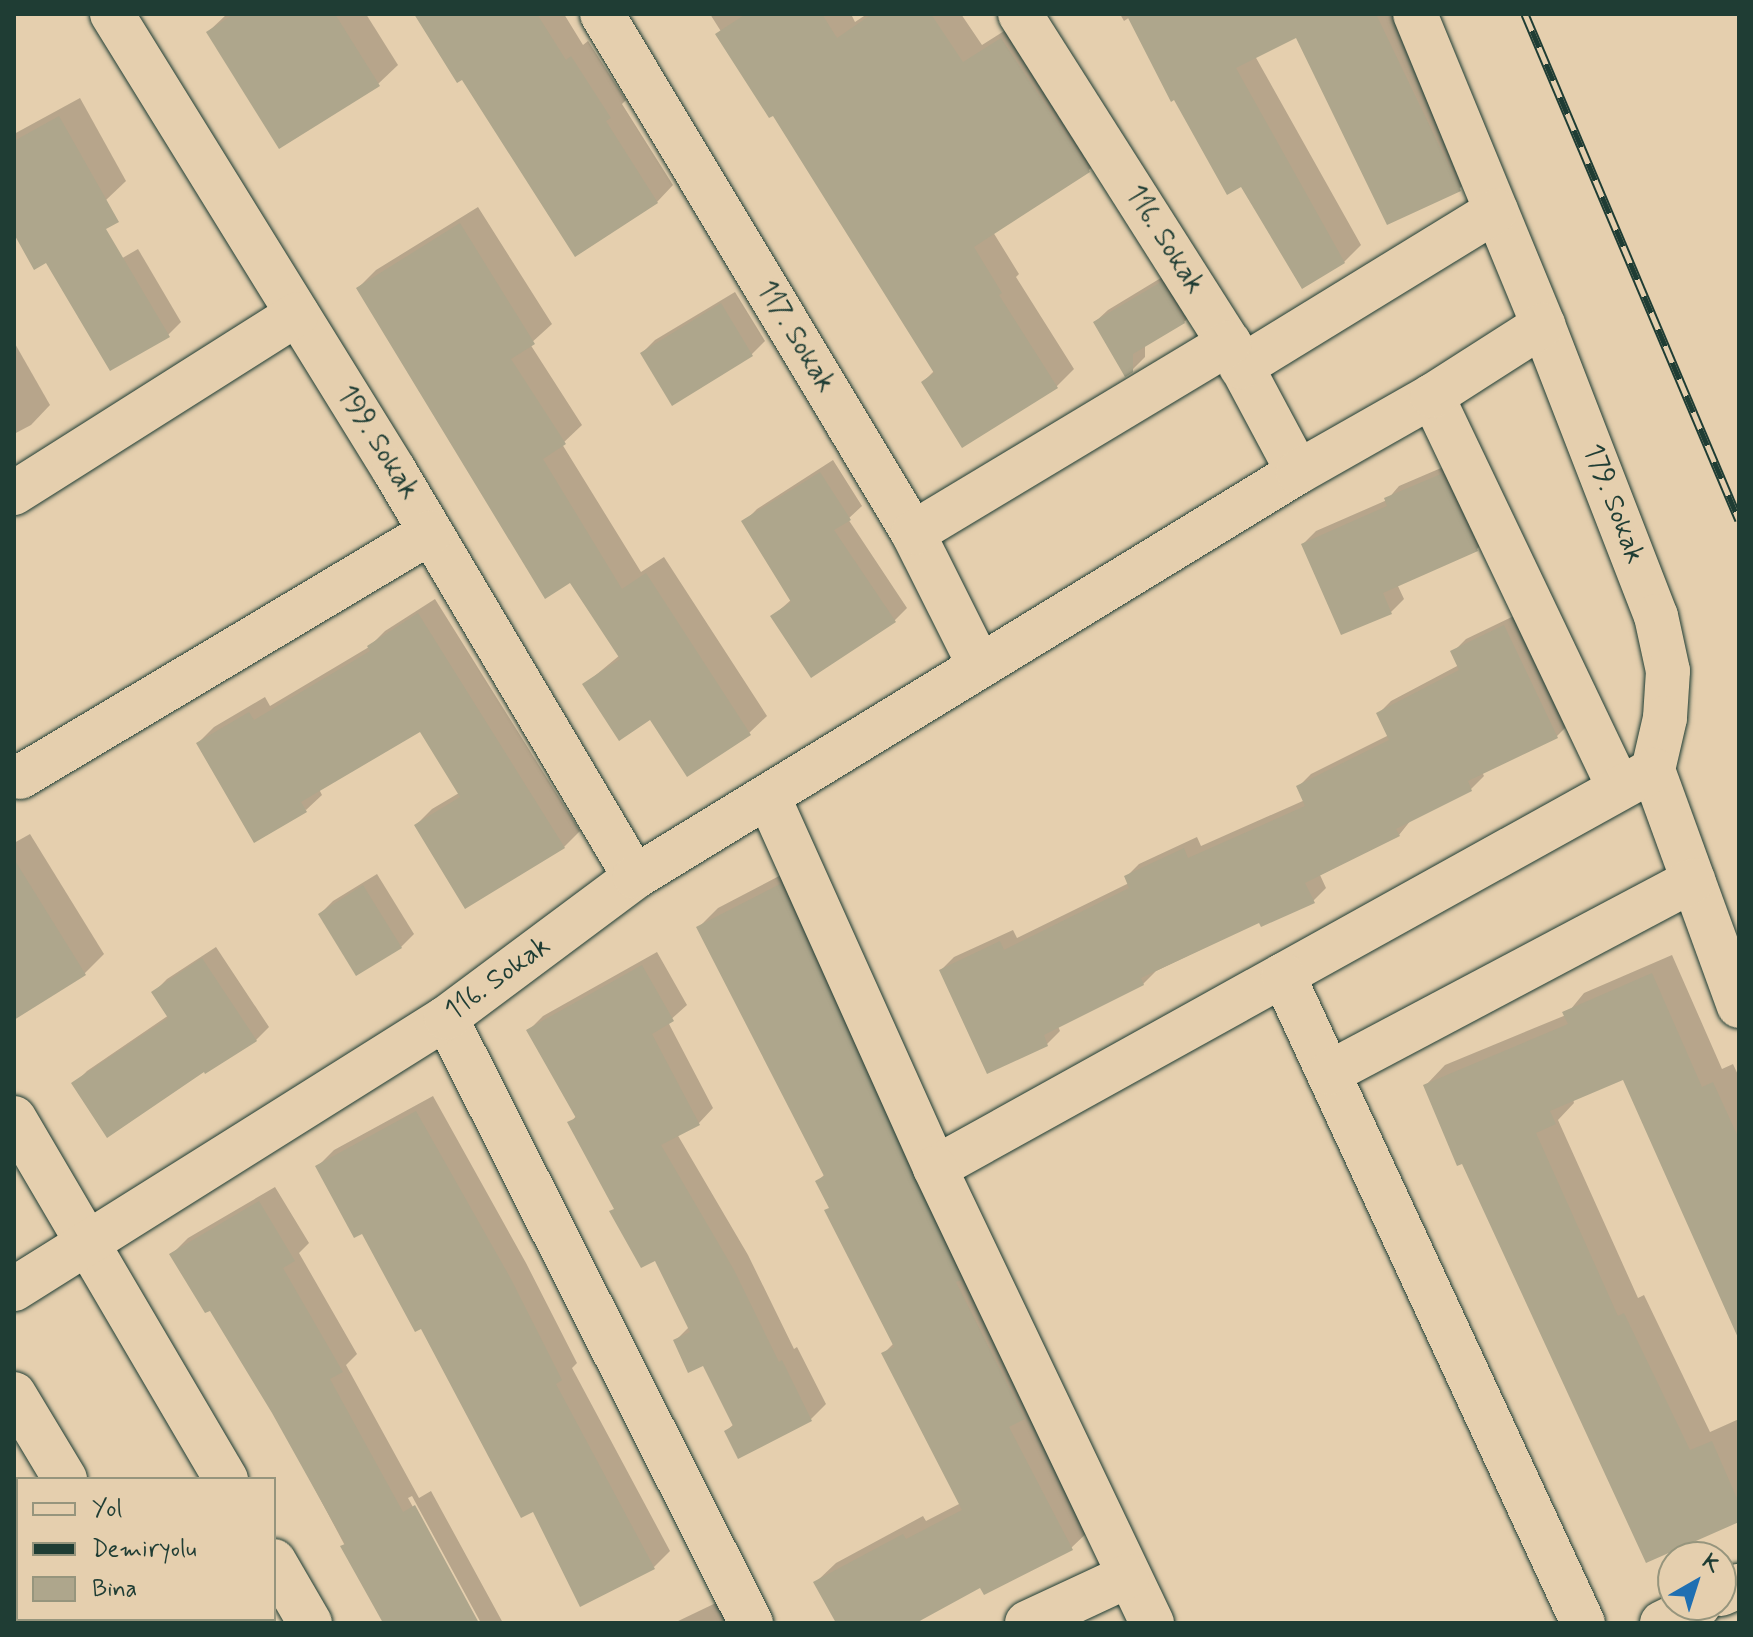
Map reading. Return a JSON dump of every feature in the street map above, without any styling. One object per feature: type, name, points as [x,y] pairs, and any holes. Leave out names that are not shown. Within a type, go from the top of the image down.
[{"type":"street","name":"117. Sokak","points":[[602,14],[913,533],[979,665]]},
{"type":"street","name":"116. Sokak","points":[[1020,14],[1235,355],[1298,472]]},
{"type":"street","name":"179. Sokak","points":[[1415,14],[1543,325],[1656,616],[1668,671],[1665,718],[1636,779]]},
{"type":"street","name":"199. Sokak","points":[[120,17],[635,877]]},
{"type":"street","points":[[913,533],[1496,211]]},
{"type":"street","points":[[14,493],[297,314]]},
{"type":"street","name":"116. Sokak","points":[[14,1289],[446,1018],[635,877],[1298,472],[1432,396],[1543,325]]},
{"type":"street","points":[[1432,396],[1693,880],[1739,1006]]},
{"type":"street","points":[[16,775],[431,532]]},
{"type":"street","points":[[935,1168],[1636,779]]},
{"type":"street","points":[[768,796],[935,1168],[1152,1623]]},
{"type":"street","points":[[1329,1073],[1693,880]]},
{"type":"street","points":[[1283,975],[1583,1623]]},
{"type":"street","points":[[446,1018],[751,1623]]},
{"type":"street","points":[[14,1118],[225,1477]]},
{"type":"street","points":[[14,1394],[64,1477]]},
{"type":"street","points":[[276,1564],[310,1623]]},
{"type":"street","points":[[1027,1623],[1128,1576]]},
{"type":"building","points":[[234,14],[335,14],[380,86],[279,149],[206,32]]},
{"type":"building","points":[[414,14],[537,14],[566,60],[571,56],[611,118],[606,121],[658,203],[575,257],[462,80],[457,83]]},
{"type":"building","points":[[746,14],[822,14],[837,38],[872,14],[931,14],[963,62],[1001,38],[1090,172],[974,247],[1002,293],[999,295],[1058,388],[962,448],[921,382],[934,373],[773,116],[769,118],[715,34]]},
{"type":"building","points":[[1126,14],[1376,14],[1461,191],[1387,225],[1296,38],[1236,68],[1345,263],[1302,289],[1241,187],[1227,195],[1174,100],[1171,102]]},
{"type":"building","points":[[59,116],[119,222],[106,229],[170,337],[110,371],[46,263],[34,270],[14,234],[14,141]]},
{"type":"building","points":[[460,223],[535,344],[511,359],[566,444],[543,459],[622,589],[646,573],[751,735],[687,777],[650,720],[619,741],[582,684],[620,659],[570,583],[545,599],[356,288]]},
{"type":"building","points":[[1161,282],[1185,323],[1133,354],[1133,372],[1125,377],[1093,322]]},
{"type":"building","points":[[721,303],[753,356],[672,406],[640,353]]},
{"type":"building","points":[[820,472],[851,520],[834,530],[896,622],[811,678],[770,616],[791,602],[741,521]]},
{"type":"building","points":[[1441,474],[1478,551],[1383,593],[1392,614],[1341,635],[1301,544],[1387,506],[1384,498]]},
{"type":"building","points":[[418,613],[565,848],[465,909],[414,825],[460,797],[420,732],[301,802],[307,812],[254,843],[196,743],[249,712],[254,720],[370,651],[367,646]]},
{"type":"building","points":[[1504,625],[1558,738],[1468,781],[1472,791],[1396,829],[1400,836],[1305,883],[1315,903],[1261,927],[1259,923],[1141,978],[1144,985],[1044,1035],[1048,1046],[987,1074],[939,970],[1000,941],[1004,950],[1129,888],[1124,876],[1184,848],[1188,858],[1305,806],[1296,786],[1389,740],[1376,713],[1459,670],[1450,651]]},
{"type":"building","points":[[14,859],[86,975],[14,1020]]},
{"type":"building","points":[[780,884],[961,1280],[956,1282],[1025,1419],[1009,1427],[1073,1550],[984,1595],[980,1588],[916,1623],[836,1623],[813,1582],[903,1534],[906,1539],[962,1510],[881,1353],[894,1347],[824,1210],[829,1208],[815,1181],[824,1176],[696,927]]},
{"type":"building","points":[[363,885],[402,948],[356,976],[318,914]]},
{"type":"building","points":[[202,958],[257,1041],[204,1072],[107,1138],[71,1083],[168,1018],[151,992]]},
{"type":"building","points":[[642,965],[674,1021],[652,1034],[700,1125],[661,1145],[734,1270],[812,1421],[738,1459],[724,1431],[733,1426],[703,1366],[688,1373],[673,1340],[690,1332],[655,1261],[641,1268],[609,1211],[614,1209],[567,1122],[576,1118],[526,1030]]},
{"type":"building","points":[[1652,973],[1702,1087],[1713,1082],[1739,1139],[1739,1340],[1623,1080],[1550,1111],[1556,1124],[1536,1133],[1618,1316],[1624,1313],[1690,1450],[1712,1441],[1739,1503],[1739,1522],[1696,1541],[1657,1541],[1657,1558],[1646,1563],[1462,1164],[1457,1166],[1423,1085],[1568,1024],[1562,1012]]},
{"type":"building","points":[[416,1111],[511,1279],[562,1380],[556,1384],[655,1569],[580,1607],[533,1512],[521,1518],[421,1329],[415,1332],[362,1234],[354,1238],[315,1166]]},
{"type":"building","points":[[259,1201],[295,1261],[283,1268],[343,1372],[330,1379],[403,1512],[415,1505],[479,1623],[383,1623],[340,1546],[345,1544],[272,1413],[210,1311],[205,1313],[169,1254]]},
{"type":"railway","points":[[1525,14],[1739,520]]}]
